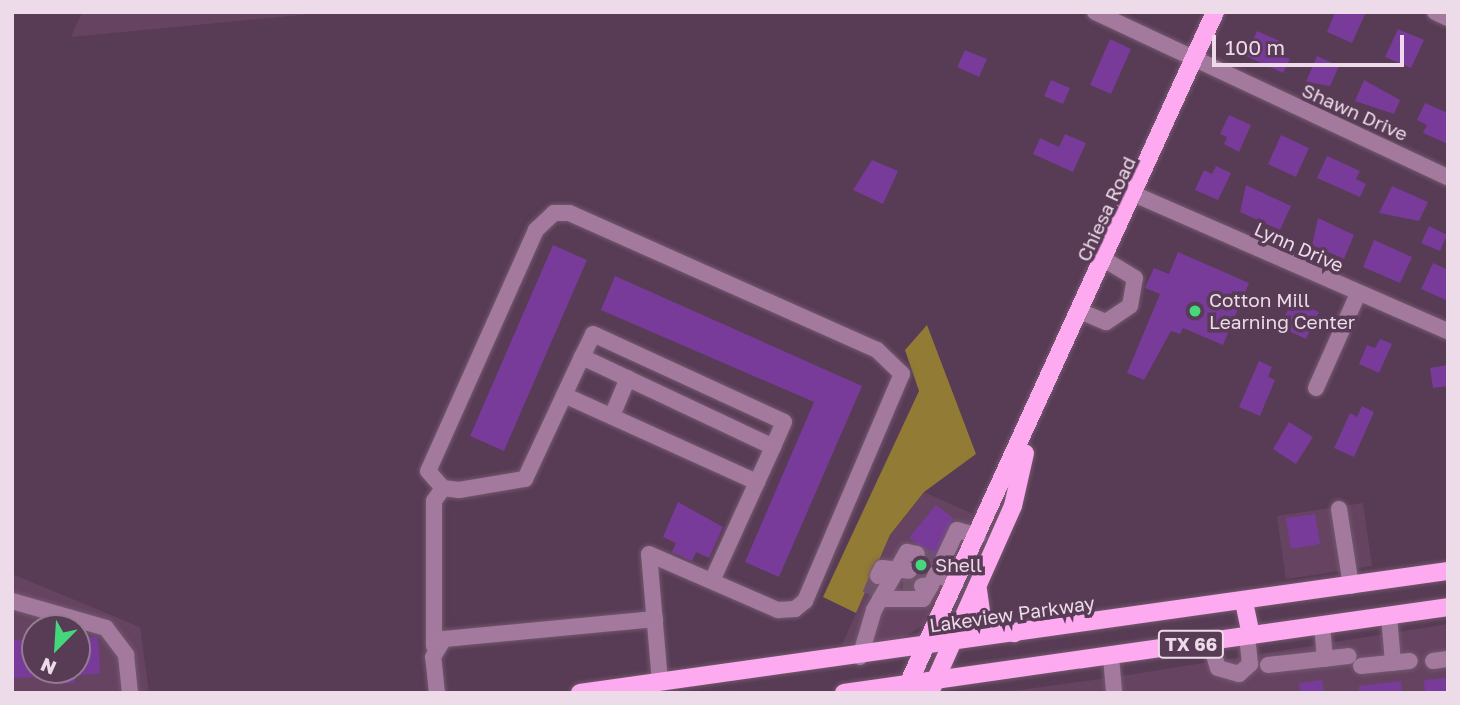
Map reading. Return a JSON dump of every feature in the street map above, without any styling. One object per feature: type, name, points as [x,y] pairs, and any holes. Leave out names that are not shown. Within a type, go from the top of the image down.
[{"type":"main road","name":"Chiesa Road","points":[[906,688],[1136,195],[1215,12]]},
{"type":"main road","name":"Chiesa Road","points":[[932,687],[1013,506],[1031,422]]},
{"type":"main road","name":"Lakeview Parkway","points":[[580,693],[951,645],[1448,571]]},
{"type":"main road","points":[[979,583],[982,620],[1021,635]]},
{"type":"main road","points":[[1244,602],[1249,635]]},
{"type":"main road","name":"TX 66","points":[[844,693],[932,687],[1249,635],[1448,607]]},
{"type":"street","name":"Shawn Drive","points":[[1095,12],[1448,177]]},
{"type":"street","points":[[1435,12],[1448,18]]},
{"type":"street","name":"Lynn Drive","points":[[1136,195],[1357,296],[1448,331]]},
{"type":"street","points":[[443,488],[428,471],[536,230],[554,213],[569,213],[877,350],[902,373],[805,601],[778,610],[649,554],[660,682]]},
{"type":"street","points":[[1082,312],[1106,322],[1130,306],[1135,278],[1105,260]]},
{"type":"street","points":[[1316,388],[1357,296]]},
{"type":"street","points":[[437,693],[434,646],[434,501],[443,488],[525,479],[593,334],[785,422],[712,581]]},
{"type":"street","points":[[582,358],[773,447]]},
{"type":"street","points":[[612,416],[628,378]]},
{"type":"street","points":[[564,395],[757,482]]},
{"type":"street","points":[[1339,509],[1350,586]]},
{"type":"street","points":[[887,587],[923,599],[932,573],[957,530],[978,537]]},
{"type":"street","points":[[860,657],[887,587],[907,552],[917,554]]},
{"type":"street","points":[[932,573],[956,583]]},
{"type":"street","points":[[12,601],[106,628],[126,655],[131,693]]},
{"type":"street","points":[[1389,616],[1393,663]]},
{"type":"street","points":[[434,646],[444,639],[655,619]]},
{"type":"street","points":[[1322,625],[1325,659]]},
{"type":"street","points":[[1210,642],[1218,668],[1238,674],[1250,664],[1249,635]]},
{"type":"street","points":[[1111,657],[1114,693]]},
{"type":"street","points":[[1268,665],[1325,659],[1410,662]]},
{"type":"shaded area","points":[[82,12],[331,12],[71,37]]},
{"type":"shaded area","points":[[927,325],[976,454],[924,492],[890,535],[856,613],[823,597],[919,391],[905,350]]},
{"type":"shaded area","points":[[924,492],[973,514],[923,625],[902,639],[842,645],[890,536]]},
{"type":"shaded area","points":[[1363,503],[1372,566],[1286,579],[1277,516]]},
{"type":"shaded area","points":[[12,574],[140,627],[149,693],[12,693]]},
{"type":"shaded area","points":[[1448,624],[1448,693],[997,693],[1122,676]]},
{"type":"building","points":[[1335,12],[1366,12],[1352,43],[1327,32]]},
{"type":"building","points":[[1398,29],[1424,40],[1411,68],[1385,57]]},
{"type":"building","points":[[1257,31],[1284,43],[1279,55],[1290,59],[1283,73],[1246,56]]},
{"type":"building","points":[[1110,39],[1131,49],[1111,94],[1090,85]]},
{"type":"building","points":[[965,50],[987,59],[979,77],[957,67]]},
{"type":"building","points":[[1317,56],[1339,66],[1330,86],[1306,82]]},
{"type":"building","points":[[1051,80],[1070,88],[1063,104],[1044,96]]},
{"type":"building","points":[[1364,80],[1400,100],[1394,114],[1355,101]]},
{"type":"building","points":[[1425,103],[1448,113],[1448,144],[1423,133],[1427,125],[1417,120]]},
{"type":"building","points":[[1229,115],[1251,125],[1239,152],[1224,144],[1227,137],[1220,134]]},
{"type":"building","points":[[1065,134],[1086,143],[1073,172],[1033,154],[1040,138],[1059,147]]},
{"type":"building","points":[[1281,135],[1309,148],[1296,177],[1268,164]]},
{"type":"building","points":[[1327,156],[1360,171],[1356,179],[1366,184],[1360,197],[1317,178]]},
{"type":"building","points":[[872,160],[898,171],[883,204],[853,190]]},
{"type":"building","points":[[1216,166],[1231,173],[1218,200],[1195,190],[1204,170],[1212,174]]},
{"type":"building","points":[[1246,185],[1291,206],[1280,230],[1240,212]]},
{"type":"building","points":[[1392,186],[1428,202],[1419,221],[1379,213]]},
{"type":"building","points":[[1318,218],[1354,235],[1344,259],[1312,245]]},
{"type":"building","points":[[1429,226],[1447,235],[1440,251],[1421,243]]},
{"type":"building","points":[[1374,240],[1412,257],[1400,283],[1363,267]]},
{"type":"building","points":[[553,245],[587,260],[504,451],[470,436]]},
{"type":"building","name":"Cotton Mill Learning Center","points":[[1178,252],[1249,283],[1223,345],[1183,328],[1180,334],[1171,331],[1144,380],[1127,373],[1160,294],[1145,288],[1154,268],[1169,274]]},
{"type":"building","points":[[1433,263],[1448,270],[1448,301],[1421,289]]},
{"type":"building","points":[[615,276],[862,386],[779,577],[745,562],[814,402],[601,310]]},
{"type":"building","points":[[1292,300],[1319,312],[1306,339],[1280,327]]},
{"type":"building","points":[[1380,339],[1392,344],[1379,373],[1359,364],[1367,345],[1375,348]]},
{"type":"building","points":[[1259,361],[1272,367],[1268,377],[1275,380],[1260,416],[1239,407]]},
{"type":"building","points":[[1448,365],[1448,386],[1433,388],[1430,368]]},
{"type":"building","points":[[1362,406],[1374,412],[1354,457],[1334,448],[1350,413],[1357,417]]},
{"type":"building","points":[[1289,422],[1313,437],[1296,464],[1273,449]]},
{"type":"building","points":[[678,502],[723,527],[709,558],[696,552],[692,561],[672,552],[676,543],[663,537]]},
{"type":"building","points":[[936,505],[953,518],[931,565],[918,577],[917,564],[927,551],[909,538]]},
{"type":"building","points":[[1315,514],[1320,544],[1291,549],[1286,518]]},
{"type":"building","points":[[91,637],[98,637],[100,674],[91,674]]},
{"type":"building","points":[[12,640],[21,640],[21,678],[12,678]]},
{"type":"building","points":[[1448,678],[1448,693],[1425,693],[1424,680]]},
{"type":"building","points":[[1322,680],[1324,693],[1300,693],[1299,683]]},
{"type":"building","points":[[1401,681],[1402,693],[1359,693],[1359,686]]},
{"type":"tunnel","points":[[917,554],[934,560]]},
{"type":"tunnel","points":[[909,571],[927,573]]},
{"type":"tunnel","points":[[870,595],[878,576]]},
{"type":"tunnel","points":[[903,586],[921,586]]},
{"type":"place","name":"Cotton Mill Learning Center","points":[[1195,311]]},
{"type":"place","name":"Shell","points":[[921,565]]}]
